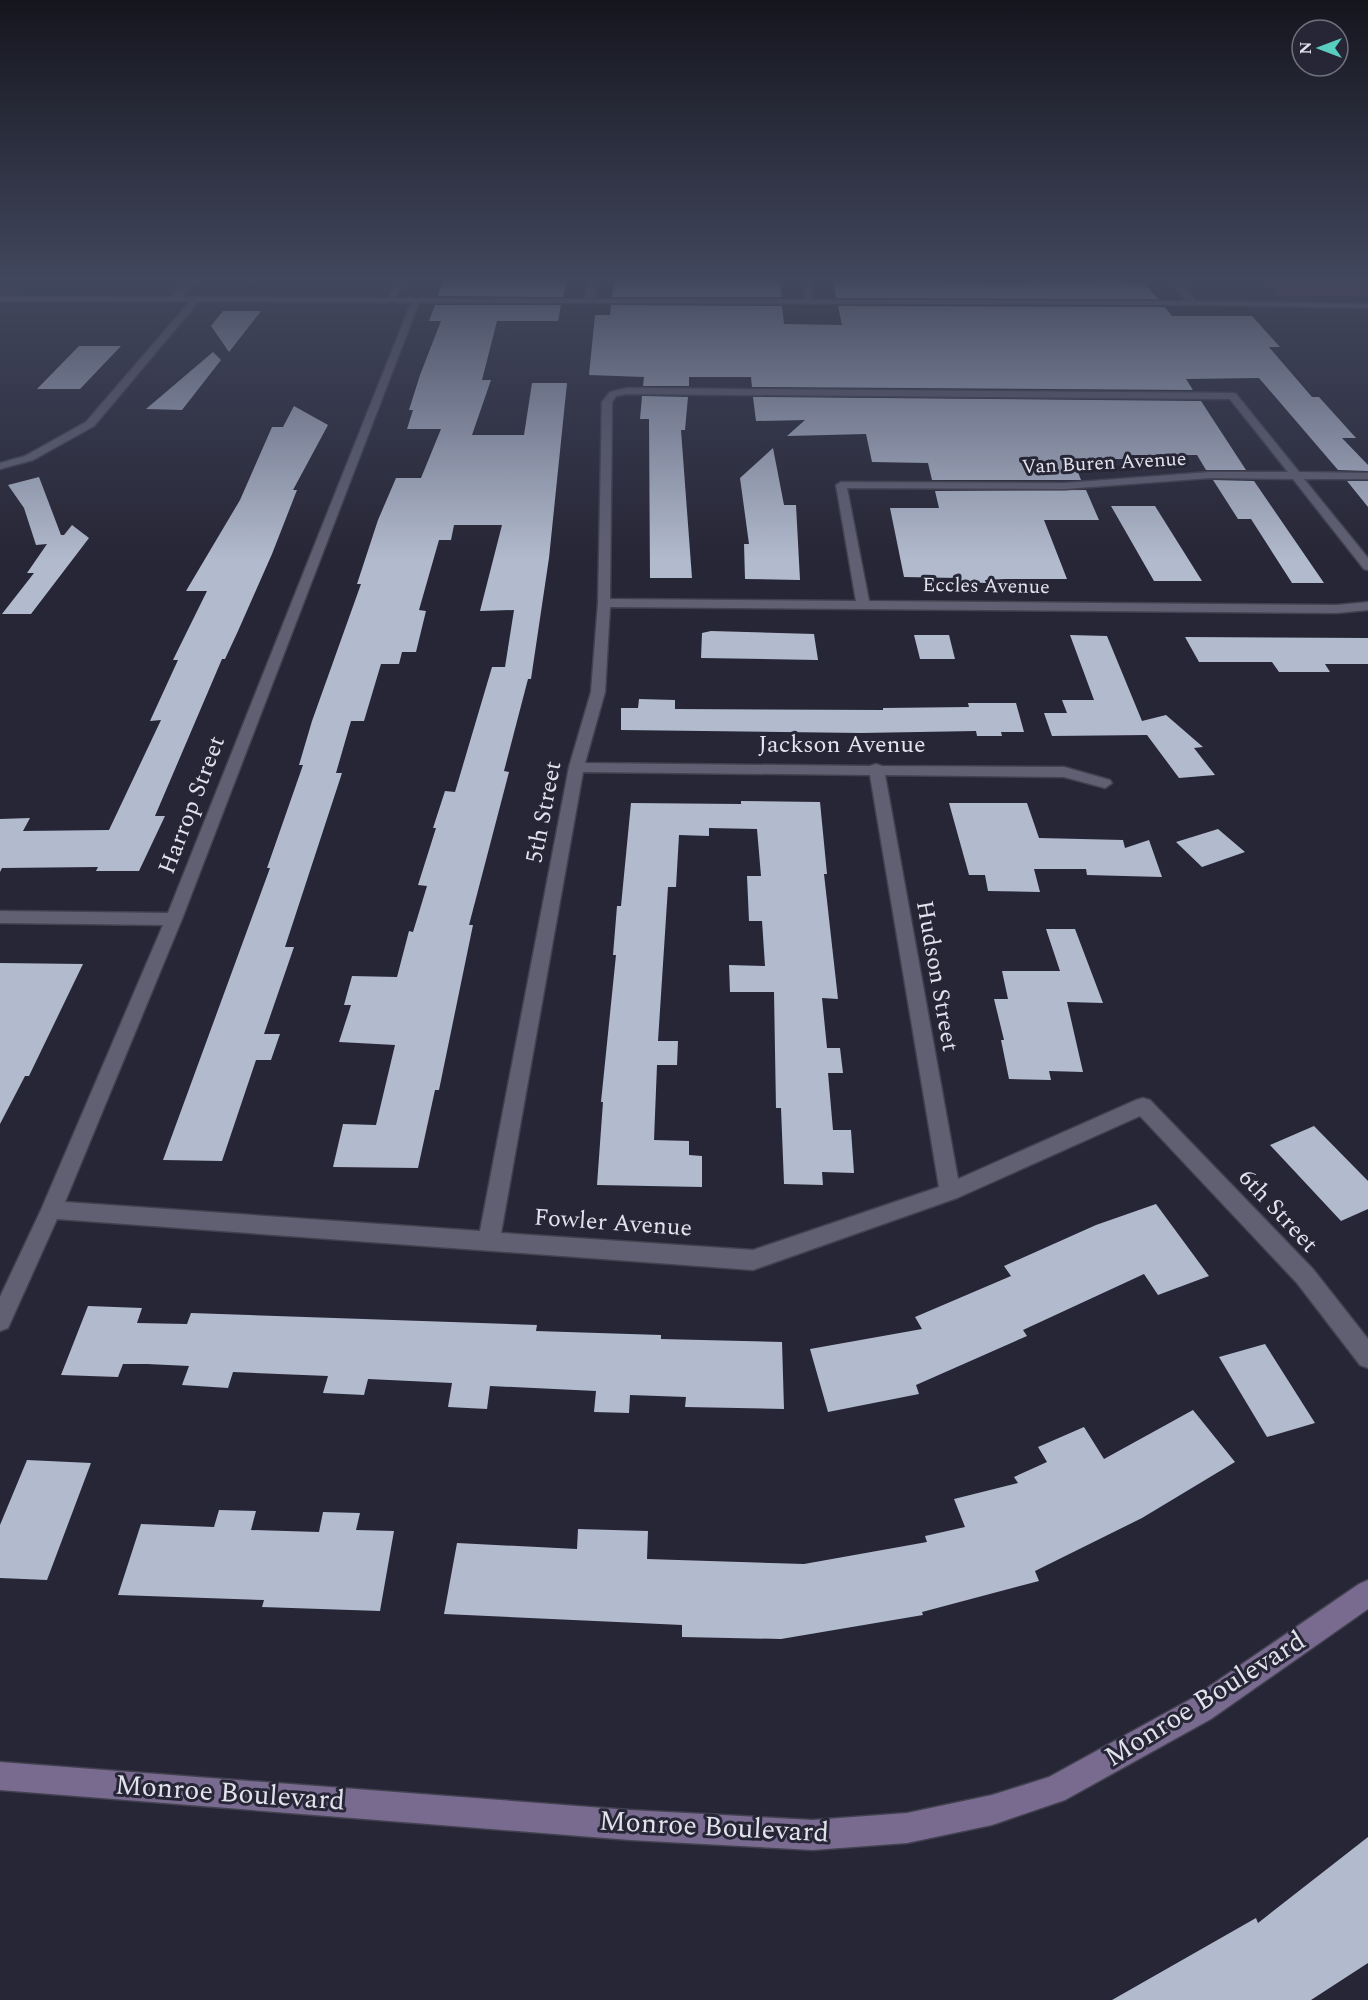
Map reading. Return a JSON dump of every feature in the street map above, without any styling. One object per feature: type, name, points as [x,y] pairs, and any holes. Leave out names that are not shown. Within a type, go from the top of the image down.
[{"type":"main road","name":"Monroe Boulevard","points":[[0,1776],[642,1826],[813,1835],[908,1828],[992,1810],[1055,1790],[1201,1709],[1368,1593]]},
{"type":"street","points":[[0,466],[29,458],[90,424],[133,373]]},
{"type":"street","name":"Harrop Street","points":[[0,1321],[51,1210],[174,919],[387,373]]},
{"type":"street","name":"5th Street","points":[[489,1239],[576,767],[598,692],[604,603],[607,402],[613,394],[627,391],[1233,396],[1296,476]]},
{"type":"street","name":"Van Buren Avenue","points":[[863,605],[841,485],[1065,486],[1210,475],[1368,476]]},
{"type":"street","points":[[1296,476],[1368,566]]},
{"type":"street","name":"Eccles Avenue","points":[[604,603],[1337,609],[1368,606]]},
{"type":"street","name":"Jackson Avenue","points":[[576,767],[876,768],[1064,772],[1105,783]]},
{"type":"street","name":"Hudson Street","points":[[876,768],[950,1192]]},
{"type":"street","points":[[0,917],[174,919]]},
{"type":"street","name":"Fowler Avenue","points":[[51,1210],[489,1239],[753,1260],[950,1192],[1143,1106]]},
{"type":"street","name":"6th Street","points":[[1143,1106],[1305,1276],[1368,1357]]},
{"type":"building","points":[[52,373],[95,373],[80,389],[37,389]]},
{"type":"building","points":[[188,373],[211,373],[182,410],[146,409]]},
{"type":"building","points":[[484,373],[482,380],[491,380],[472,435],[524,435],[532,383],[567,383],[549,558],[531,679],[528,679],[504,771],[509,772],[469,925],[473,925],[439,1090],[435,1090],[418,1168],[333,1167],[343,1124],[376,1125],[395,1045],[339,1042],[351,1005],[344,1005],[352,976],[397,977],[409,931],[413,932],[427,886],[418,885],[445,791],[455,792],[492,667],[505,667],[514,610],[480,611],[502,525],[454,525],[451,540],[439,540],[419,610],[426,611],[416,652],[402,652],[399,664],[381,664],[364,721],[351,721],[336,773],[342,773],[285,947],[294,947],[264,1034],[280,1034],[271,1060],[256,1060],[222,1161],[163,1160],[270,868],[267,868],[303,765],[299,765],[312,721],[361,584],[357,584],[378,520],[396,478],[421,478],[441,429],[407,429],[413,410],[409,410],[420,375]]},
{"type":"building","points":[[1292,373],[1312,397],[1319,397],[1356,438],[1342,438],[1368,465],[1368,471],[1338,470],[1259,378],[1186,379],[1193,390],[752,387],[751,377],[689,377],[689,386],[643,386],[644,377],[589,375]]},
{"type":"building","points":[[642,396],[688,397],[685,430],[681,430],[692,578],[650,578],[649,419],[640,419]]},
{"type":"building","points":[[753,397],[1201,401],[1246,470],[1206,470],[1197,455],[1125,455],[1128,459],[1073,459],[1081,480],[932,480],[928,463],[872,462],[866,434],[787,436],[805,420],[756,421]]},
{"type":"building","points":[[294,406],[328,425],[293,490],[297,490],[272,554],[225,659],[222,659],[155,816],[165,816],[139,871],[96,871],[98,867],[2,868],[0,872],[0,819],[30,818],[23,831],[109,830],[161,720],[150,721],[178,660],[173,660],[207,591],[186,591],[240,500],[272,427],[283,427]]},
{"type":"building","points":[[773,448],[784,505],[796,505],[800,580],[745,579],[744,544],[749,544],[740,478]]},
{"type":"building","points":[[39,477],[61,535],[64,535],[72,525],[89,538],[31,614],[2,614],[34,573],[27,573],[47,544],[36,545],[24,508],[8,485]]},
{"type":"building","points":[[1213,480],[1254,481],[1324,583],[1292,583],[1251,519],[1238,519]]},
{"type":"building","points":[[1347,481],[1368,481],[1368,507]]},
{"type":"building","points":[[1086,490],[1099,520],[1044,520],[1067,579],[985,580],[986,583],[959,582],[958,578],[904,577],[890,508],[939,508],[935,491]]},
{"type":"building","points":[[1111,506],[1155,506],[1202,581],[1154,581]]},
{"type":"building","points":[[711,631],[814,634],[818,660],[701,658],[702,633]]},
{"type":"building","points":[[914,635],[949,635],[955,659],[920,659]]},
{"type":"building","points":[[1070,635],[1107,636],[1142,721],[1166,715],[1203,747],[1194,748],[1215,775],[1179,778],[1147,735],[1052,736],[1044,713],[1067,713],[1062,700],[1094,700]]},
{"type":"building","points":[[1185,637],[1368,638],[1368,664],[1325,664],[1330,672],[1279,672],[1272,662],[1199,662]]},
{"type":"building","points":[[639,699],[675,700],[675,709],[883,710],[883,708],[969,707],[968,703],[1016,703],[1024,732],[1001,732],[1002,736],[977,736],[976,731],[861,733],[621,730],[621,708],[638,708]]},
{"type":"building","points":[[741,801],[820,802],[827,874],[824,874],[838,999],[822,998],[827,1048],[840,1048],[843,1073],[828,1073],[833,1130],[851,1130],[854,1173],[822,1172],[823,1185],[784,1184],[781,1108],[776,1108],[774,992],[730,992],[729,965],[765,966],[762,921],[749,921],[747,876],[761,876],[757,829],[709,828],[709,836],[679,835],[676,887],[668,887],[658,1041],[678,1041],[677,1065],[657,1065],[654,1140],[689,1141],[689,1155],[702,1156],[702,1187],[597,1185],[603,1102],[601,1102],[616,955],[613,955],[617,906],[621,906],[631,803],[741,804]]},
{"type":"building","points":[[949,803],[1027,803],[1039,838],[1123,840],[1125,848],[1149,840],[1162,877],[1087,875],[1086,869],[1034,869],[1040,892],[988,891],[985,875],[969,875]]},
{"type":"building","points":[[1218,829],[1245,852],[1202,867],[1176,842]]},
{"type":"building","points":[[1046,929],[1075,929],[1103,1003],[1067,1002],[1083,1072],[1049,1071],[1051,1080],[1009,1079],[1001,1040],[1004,1040],[994,999],[1008,999],[1002,971],[1060,971]]},
{"type":"building","points":[[0,963],[83,964],[29,1076],[25,1076],[0,1124]]},
{"type":"building","points":[[1314,1126],[1368,1181],[1368,1209],[1341,1221],[1270,1145]]},
{"type":"building","points":[[1156,1204],[1209,1276],[1158,1295],[1144,1274],[1023,1330],[1027,1336],[916,1385],[919,1394],[828,1412],[810,1349],[922,1329],[915,1317],[1011,1276],[1004,1266],[1096,1225]]},
{"type":"building","points":[[88,1306],[142,1308],[137,1323],[187,1324],[191,1313],[537,1325],[536,1331],[661,1335],[661,1339],[782,1342],[784,1409],[685,1407],[686,1397],[630,1395],[629,1413],[594,1412],[596,1391],[490,1386],[487,1409],[448,1407],[452,1383],[368,1379],[364,1395],[323,1393],[328,1376],[233,1372],[228,1388],[182,1385],[189,1366],[147,1364],[123,1364],[118,1377],[61,1375]]},
{"type":"building","points":[[1265,1344],[1315,1423],[1267,1437],[1219,1357]]},
{"type":"building","points":[[1193,1410],[1235,1462],[1142,1518],[1035,1571],[1039,1581],[922,1612],[923,1615],[781,1639],[682,1637],[682,1625],[444,1614],[457,1543],[577,1549],[578,1529],[648,1531],[647,1559],[804,1564],[927,1542],[925,1536],[965,1527],[954,1499],[1018,1483],[1014,1477],[1047,1462],[1038,1447],[1084,1427],[1104,1459]]},
{"type":"building","points":[[27,1460],[91,1463],[47,1580],[0,1578],[0,1525]]},
{"type":"building","points":[[219,1510],[256,1511],[251,1530],[319,1532],[323,1512],[360,1513],[356,1530],[394,1531],[380,1611],[262,1607],[264,1600],[118,1595],[141,1524],[214,1527]]},
{"type":"building","points":[[1368,1837],[1368,1963],[1311,2000],[1112,2000],[1256,1918],[1258,1923]]}]
